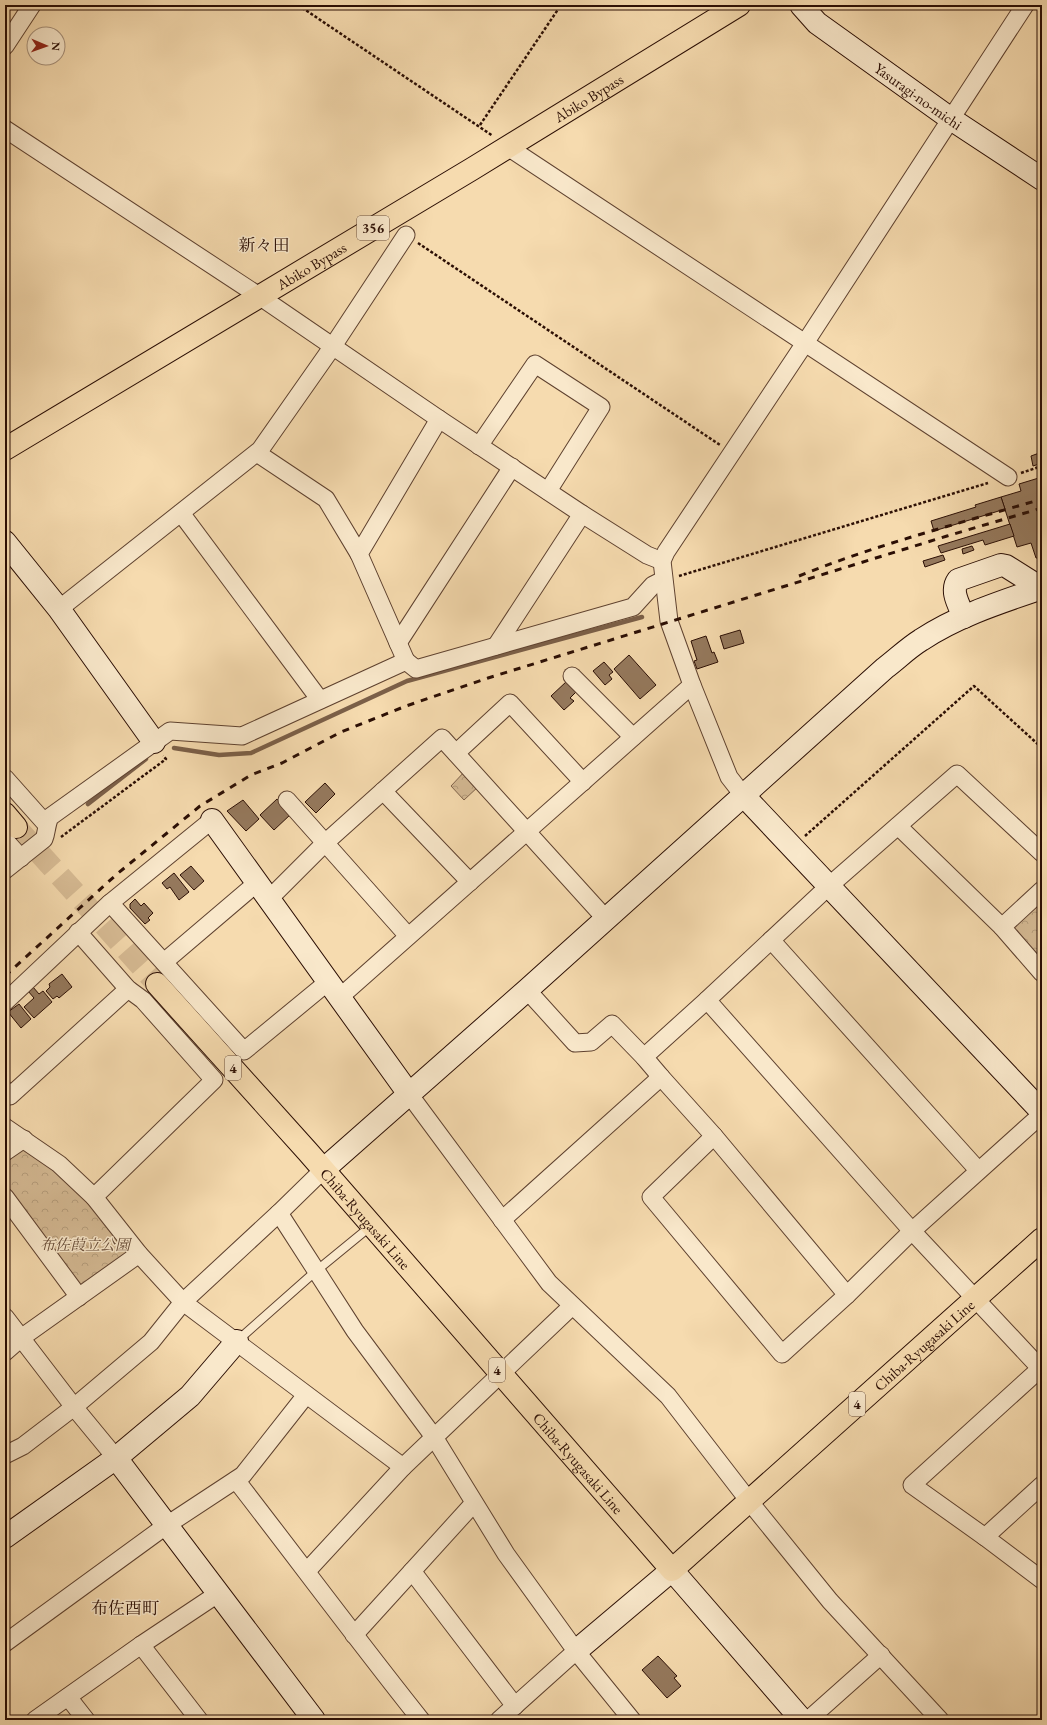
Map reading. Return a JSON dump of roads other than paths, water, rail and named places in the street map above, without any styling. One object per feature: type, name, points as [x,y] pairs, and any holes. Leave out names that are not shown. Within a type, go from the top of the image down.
[{"type":"main road","name":"Abiko Bypass","points":[[5,449],[508,147],[739,5]]},
{"type":"main road","name":"Chiba-Ryugasaki Line","points":[[157,984],[323,1170],[672,1570],[1042,1239]]},
{"type":"street","points":[[5,46],[32,5]]},
{"type":"street","name":"Yasuragi-no-michi","points":[[801,5],[817,23],[951,119],[1042,178]]},
{"type":"street","points":[[714,1136],[651,1197],[782,1354],[847,1295],[912,1231],[1042,1113],[743,796],[729,777],[692,685],[669,621],[663,580],[662,561],[666,552],[805,343],[1025,5]]},
{"type":"street","points":[[5,130],[259,296],[479,446],[582,514],[648,555],[662,561]]},
{"type":"street","points":[[508,147],[1008,477]]},
{"type":"street","points":[[59,609],[257,453],[333,346],[406,234]]},
{"type":"street","points":[[479,446],[535,364],[601,406],[548,491]]},
{"type":"street","points":[[359,554],[439,419]]},
{"type":"street","points":[[257,453],[326,499],[359,554],[406,661],[416,669],[634,607],[653,585],[663,580]]},
{"type":"street","points":[[398,643],[512,467]]},
{"type":"street","points":[[181,513],[320,700]]},
{"type":"street","points":[[496,646],[582,514]]},
{"type":"street","points":[[5,542],[59,609],[154,742]]},
{"type":"street","points":[[964,617],[954,591],[955,584],[958,580],[1001,565],[1006,566],[1042,588]]},
{"type":"street","points":[[5,1455],[23,1446],[74,1407],[151,1342],[182,1302],[279,1213],[323,1170],[528,990],[890,664],[920,640],[940,628],[964,617],[1042,588]]},
{"type":"street","points":[[5,870],[44,839],[46,834],[46,824],[50,817],[170,731],[242,736],[406,661]]},
{"type":"street","points":[[572,676],[633,737]]},
{"type":"street","points":[[110,903],[244,1051],[408,936],[692,685]]},
{"type":"street","points":[[456,753],[510,703],[583,782]]},
{"type":"street","points":[[164,962],[264,890],[325,843],[442,738],[606,919]]},
{"type":"street","points":[[644,1056],[707,1000],[829,886],[957,774],[1042,853]]},
{"type":"street","points":[[5,778],[46,824]]},
{"type":"street","points":[[383,791],[470,882]]},
{"type":"street","points":[[286,800],[408,936]]},
{"type":"street","points":[[5,1002],[110,903],[212,820],[264,890],[409,1094],[549,1283],[668,1396],[749,1501],[830,1601],[940,1720]]},
{"type":"street","points":[[898,826],[1002,927],[1042,973]]},
{"type":"street","points":[[9,827],[21,858]]},
{"type":"street","points":[[1002,927],[1042,890]]},
{"type":"street","points":[[78,932],[128,989],[143,1000],[214,1080],[94,1198]]},
{"type":"street","points":[[771,940],[978,1170]]},
{"type":"street","points":[[5,1090],[10,1096],[128,989]]},
{"type":"street","points":[[528,990],[575,1043],[591,1042],[612,1024],[644,1056],[714,1136],[847,1295]]},
{"type":"street","points":[[707,1000],[912,1231],[1042,1369],[912,1485],[986,1537],[1042,1580]]},
{"type":"street","points":[[502,1220],[661,1077]]},
{"type":"street","points":[[5,1128],[24,1139],[59,1164],[94,1198],[139,1254],[182,1302],[237,1341],[306,1395],[403,1467]]},
{"type":"street","points":[[5,1152],[24,1139]]},
{"type":"street","points":[[5,1197],[79,1297]]},
{"type":"street","points":[[279,1213],[355,1331],[434,1437],[506,1554],[576,1651],[632,1720]]},
{"type":"street","points":[[5,1352],[21,1338],[139,1254]]},
{"type":"street","points":[[307,1571],[403,1467],[572,1306]]},
{"type":"street","points":[[5,1317],[74,1407],[116,1458],[314,1720]]},
{"type":"street","points":[[5,1537],[116,1458],[190,1396],[237,1341]]},
{"type":"street","points":[[5,1643],[167,1525],[243,1475],[306,1395]]},
{"type":"street","points":[[236,1480],[421,1720]]},
{"type":"street","points":[[986,1537],[1042,1485]]},
{"type":"street","points":[[354,1635],[474,1503]]},
{"type":"street","points":[[499,1720],[576,1651],[672,1570],[802,1720]]},
{"type":"street","points":[[412,1571],[515,1706]]},
{"type":"street","points":[[35,1720],[141,1645],[219,1593]]},
{"type":"street","points":[[141,1645],[199,1720]]},
{"type":"street","points":[[808,1720],[881,1655]]},
{"type":"street","points":[[68,1697],[86,1720]]},
{"type":"lane","points":[[237,1341],[316,1270],[372,1226]]},
{"type":"waterway","points":[[174,748],[219,755],[251,753],[407,681],[642,617]]},
{"type":"waterway","points":[[88,804],[146,759]]},
{"type":"tunnel","points":[[16,827],[157,984]]},
{"type":"railway","points":[[799,576],[829,564],[889,544],[1042,499]]},
{"type":"railway","points":[[5,976],[117,874],[200,806],[251,775],[282,763],[341,732],[406,706],[488,678],[1042,508]]},
{"type":"district","name":"新々田","points":[[264,245]]},
{"type":"district","name":"布佐酉町","points":[[125,1608]]},
{"type":"park label","name":"布佐葭立公園","points":[[85,1244]]}]
